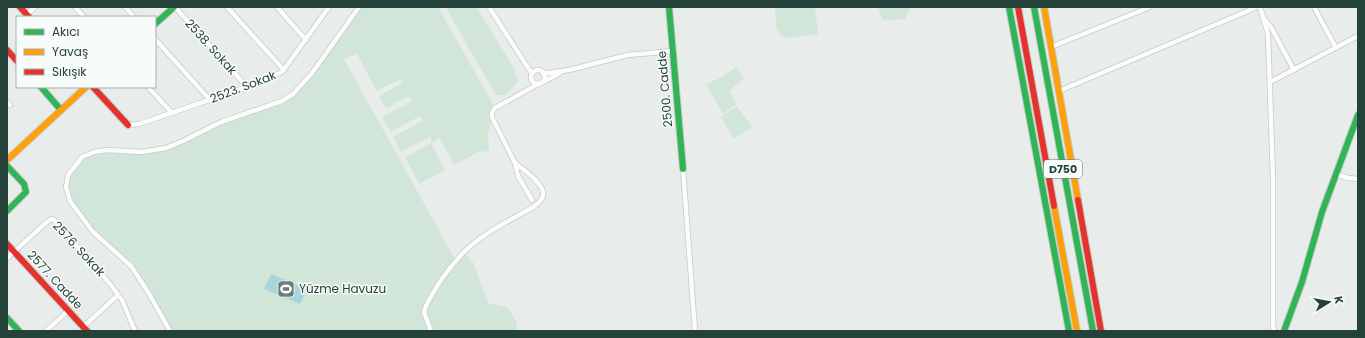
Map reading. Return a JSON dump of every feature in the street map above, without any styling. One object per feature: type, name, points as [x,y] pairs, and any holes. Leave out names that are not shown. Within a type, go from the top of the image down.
[{"type":"main road","points":[[20,7],[28,16]]},
{"type":"main road","points":[[156,23],[175,7]]},
{"type":"main road","name":"2500. Cadde","points":[[669,7],[683,169]]},
{"type":"main road","points":[[1009,7],[1069,331]]},
{"type":"main road","name":"D750","points":[[1018,7],[1077,331]]},
{"type":"main road","name":"D750","points":[[1034,7],[1093,331]]},
{"type":"main road","points":[[1044,7],[1101,331]]},
{"type":"main road","points":[[7,50],[16,60]]},
{"type":"main road","points":[[42,88],[61,110]]},
{"type":"main road","points":[[7,160],[85,88]]},
{"type":"main road","points":[[94,88],[128,125]]},
{"type":"main road","points":[[1284,331],[1302,282],[1322,212],[1358,115]]},
{"type":"main road","points":[[7,166],[24,184],[26,192],[7,211]]},
{"type":"main road","name":"2577. Cadde","points":[[7,244],[85,329]]},
{"type":"main road","points":[[7,318],[19,331]]},
{"type":"street","points":[[28,16],[35,7]]},
{"type":"street","points":[[75,7],[83,16]]},
{"type":"street","points":[[125,7],[133,16]]},
{"type":"street","name":"2538. Sokak","points":[[175,7],[247,87]]},
{"type":"street","points":[[227,7],[284,70]]},
{"type":"street","points":[[276,7],[306,40]]},
{"type":"street","points":[[170,331],[148,292],[131,266],[93,232],[70,201],[66,187],[68,175],[82,157],[94,152],[107,150],[142,152],[166,148],[221,122],[282,101],[293,94],[312,73],[359,7]]},
{"type":"street","points":[[489,7],[533,72],[532,81],[522,94]]},
{"type":"street","points":[[1051,47],[1150,7]]},
{"type":"street","points":[[1058,91],[1258,7],[1268,34],[1273,171],[1274,331]]},
{"type":"street","points":[[1314,7],[1336,48]]},
{"type":"street","name":"2523. Sokak","points":[[128,125],[139,124],[247,87],[284,70],[328,8]]},
{"type":"street","points":[[1263,18],[1271,27],[1294,70]]},
{"type":"street","points":[[1270,82],[1358,36]]},
{"type":"street","points":[[156,41],[210,100]]},
{"type":"street","points":[[532,200],[518,176],[515,163],[492,117],[492,112],[495,108],[552,76],[569,70],[628,55],[673,51]]},
{"type":"street","points":[[533,72],[540,70],[543,74],[544,78],[540,83]]},
{"type":"street","points":[[543,74],[569,70]]},
{"type":"street","points":[[532,81],[540,83]]},
{"type":"street","points":[[149,88],[172,113]]},
{"type":"street","points":[[432,331],[424,312],[426,306],[446,273],[463,252],[483,237],[535,206],[542,200],[544,194],[543,188],[535,179],[515,163]]},
{"type":"street","points":[[683,169],[695,331]]},
{"type":"street","points":[[1336,174],[1348,178],[1358,179]]},
{"type":"street","name":"2576. Sokak","points":[[7,258],[48,220],[54,220],[112,285],[135,331]]},
{"type":"street","points":[[85,329],[118,295]]},
{"type":"street","points":[[46,331],[68,311]]},
{"type":"green space","points":[[359,7],[438,7],[495,108],[488,133],[489,152],[480,151],[454,165],[440,138],[431,144],[445,170],[419,184],[405,157],[431,143],[431,136],[401,152],[393,137],[422,121],[420,116],[391,132],[382,117],[412,101],[409,96],[386,108],[379,96],[402,83],[400,79],[377,91],[357,54],[344,59],[456,261],[463,252],[473,262],[488,303],[507,307],[516,321],[518,331],[170,331],[131,266],[93,232],[70,201],[66,187],[68,175],[82,157],[94,152],[128,152],[166,148],[221,122],[262,108],[293,94],[312,73]]},
{"type":"green space","points":[[448,7],[476,7],[513,66],[518,81],[505,95],[496,95],[447,10]]},
{"type":"green space","points":[[775,7],[815,7],[818,34],[787,38],[782,36],[777,30]]},
{"type":"green space","points":[[878,7],[911,7],[905,19],[883,21]]},
{"type":"green space","points":[[736,67],[744,78],[729,91],[737,104],[723,114],[706,84],[720,78]]},
{"type":"green space","points":[[737,106],[752,127],[734,139],[721,117]]},
{"type":"water","name":"Yüzme Havuzu","points":[[271,274],[307,289],[300,304],[264,289]]},
{"type":"traffic: fast","points":[[156,23],[174,7]]},
{"type":"traffic: fast","points":[[669,7],[683,169]]},
{"type":"traffic: fast","points":[[1009,7],[1069,331]]},
{"type":"traffic: fast","points":[[1034,7],[1093,331]]},
{"type":"traffic: fast","points":[[42,88],[61,110]]},
{"type":"traffic: fast","points":[[1284,331],[1302,282],[1322,212],[1358,115]]},
{"type":"traffic: fast","points":[[7,166],[24,184],[26,192],[7,211]]},
{"type":"traffic: fast","points":[[7,318],[19,331]]},
{"type":"traffic: slow","points":[[1044,7],[1078,200]]},
{"type":"traffic: slow","points":[[7,160],[85,88]]},
{"type":"traffic: slow","points":[[1054,206],[1077,331]]},
{"type":"traffic: jam","points":[[20,7],[28,16]]},
{"type":"traffic: jam","points":[[1018,7],[1054,206]]},
{"type":"traffic: jam","points":[[7,50],[16,60]]},
{"type":"traffic: jam","points":[[94,88],[128,125]]},
{"type":"traffic: jam","points":[[1078,200],[1101,331]]},
{"type":"traffic: jam","points":[[7,244],[87,331]]},
{"type":"place","name":"Yüzme Havuzu","points":[[286,289]]}]
